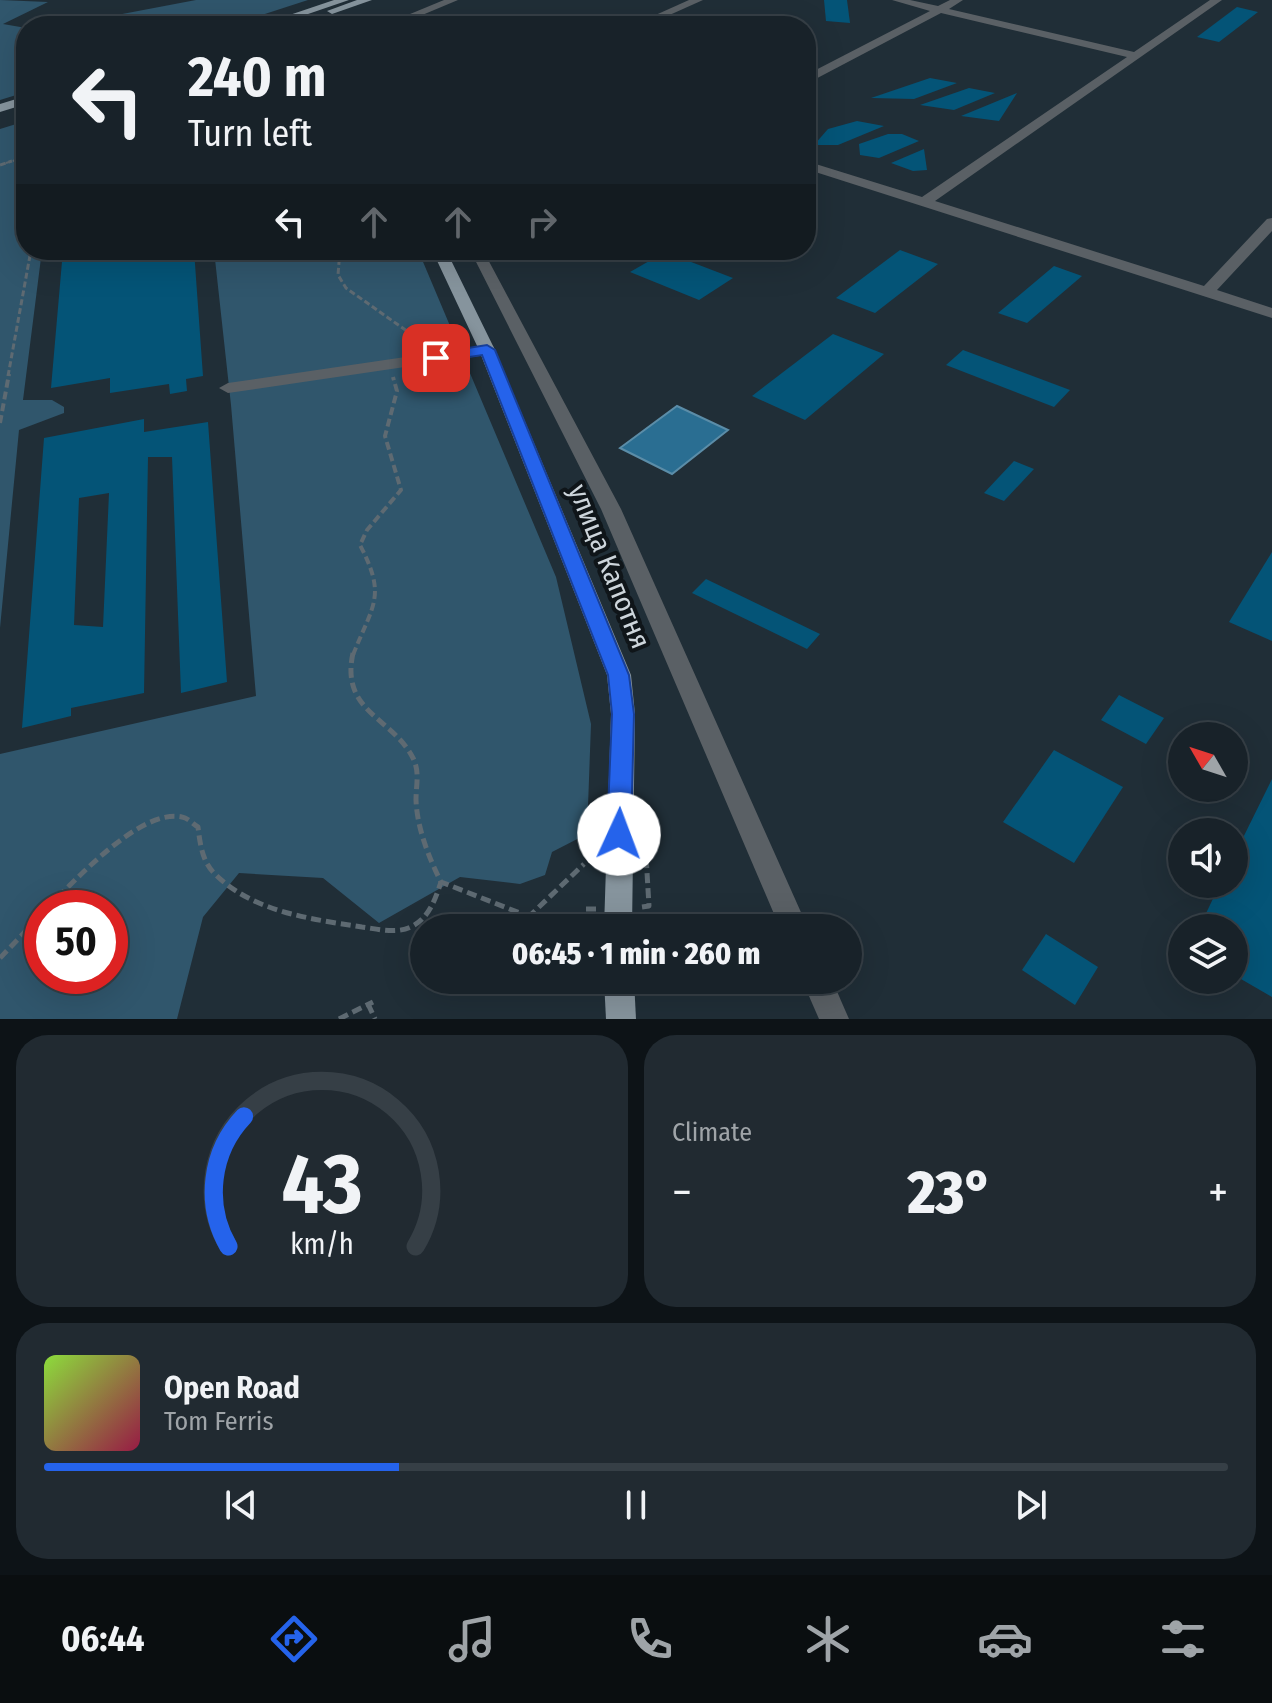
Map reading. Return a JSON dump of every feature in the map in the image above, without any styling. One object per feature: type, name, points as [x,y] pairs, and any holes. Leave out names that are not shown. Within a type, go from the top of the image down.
[{"type":"main road","points":[[294,16],[344,0]]},
{"type":"main road","points":[[318,16],[367,0]]},
{"type":"main road","name":"улица Капотня","points":[[444,260],[487,350],[619,675],[623,714],[618,914]]},
{"type":"main road","points":[[620,994],[621,1019]]},
{"type":"lane","points":[[412,16],[453,0]]},
{"type":"lane","points":[[660,16],[698,0]]},
{"type":"lane","points":[[897,0],[1137,56]]},
{"type":"lane","points":[[816,75],[958,0]]},
{"type":"lane","points":[[925,202],[1217,0]]},
{"type":"lane","points":[[816,168],[1272,313]]},
{"type":"lane","points":[[1207,292],[1272,222]]},
{"type":"lane","points":[[482,260],[611,509],[788,914]]},
{"type":"lane","points":[[228,388],[487,350]]},
{"type":"lane","points":[[823,994],[834,1019]]},
{"type":"path","points":[[0,423],[29,260]]},
{"type":"path","points":[[339,260],[338,275],[346,288],[425,343],[436,358]]},
{"type":"path","points":[[390,364],[397,391],[385,436],[401,490],[392,506],[362,535],[360,545],[372,568],[378,591],[352,656],[352,684],[364,709],[402,743],[413,758],[418,774],[416,802],[429,858],[441,882],[522,914]]},
{"type":"path","points":[[67,890],[130,834],[170,817],[184,817],[198,827],[200,848],[212,871],[236,890],[268,906],[313,920],[392,931],[409,928],[426,916],[433,906],[441,882]]},
{"type":"path","points":[[533,914],[584,864]]},
{"type":"path","points":[[0,958],[24,933]]},
{"type":"path","points":[[339,1019],[370,1003],[375,1019]]},
{"type":"shaded area","points":[[0,0],[48,2],[3,24],[16,26],[16,95],[0,100]]},
{"type":"shaded area","points":[[196,0],[308,0],[259,16],[112,16]]},
{"type":"shaded area","points":[[16,124],[16,260],[41,260],[23,400],[52,400],[64,407],[64,413],[19,430],[0,628],[0,129]]},
{"type":"shaded area","points":[[215,260],[422,260],[556,577],[591,724],[587,834],[552,852],[545,875],[520,884],[460,877],[379,923],[323,878],[239,873],[203,917],[177,1019],[0,1019],[0,754],[256,696]]},
{"type":"shaded area","points":[[677,406],[728,430],[672,474],[620,448]]},
{"type":"building","points":[[824,0],[847,0],[850,23],[826,21]]},
{"type":"building","points":[[1237,7],[1258,12],[1219,42],[1197,37]]},
{"type":"building","points":[[930,78],[957,83],[914,99],[871,98]]},
{"type":"building","points":[[969,88],[995,93],[954,110],[920,105]]},
{"type":"building","points":[[1017,93],[999,121],[961,116]]},
{"type":"building","points":[[857,121],[884,126],[838,145],[816,145],[828,129]]},
{"type":"building","points":[[888,134],[902,134],[919,141],[879,158],[860,155],[859,144]]},
{"type":"building","points":[[924,149],[927,170],[913,171],[891,163]]},
{"type":"building","points":[[900,250],[938,264],[875,313],[836,298]]},
{"type":"building","points":[[62,260],[195,260],[203,376],[186,379],[187,391],[170,394],[169,384],[110,393],[110,378],[51,388]]},
{"type":"building","points":[[651,260],[686,260],[733,278],[699,300],[630,272]]},
{"type":"building","points":[[1054,266],[1082,276],[1027,323],[998,313]]},
{"type":"building","points":[[833,334],[884,354],[805,420],[752,396]]},
{"type":"building","points":[[963,350],[1070,390],[1054,407],[946,365]]},
{"type":"building","points":[[144,419],[144,432],[208,422],[227,682],[181,693],[172,457],[148,457],[144,693],[71,708],[71,716],[22,728],[44,438]],"holes":[[[109,493],[103,627],[74,625],[79,498]]]},
{"type":"building","points":[[1014,461],[1034,469],[1004,501],[984,493]]},
{"type":"building","points":[[1272,552],[1272,641],[1229,622]]},
{"type":"building","points":[[706,579],[820,634],[807,649],[692,593]]},
{"type":"building","points":[[1119,695],[1164,718],[1146,744],[1101,720]]},
{"type":"building","points":[[1054,750],[1123,787],[1074,863],[1003,822]]},
{"type":"building","points":[[1272,779],[1272,997],[1248,983],[1248,914],[1206,914],[1213,898],[1248,898],[1248,828]]},
{"type":"building","points":[[1046,934],[1098,967],[1075,1005],[1022,970]]},
{"type":"route","points":[[436,358],[487,350],[619,675],[623,714],[619,834]]}]
